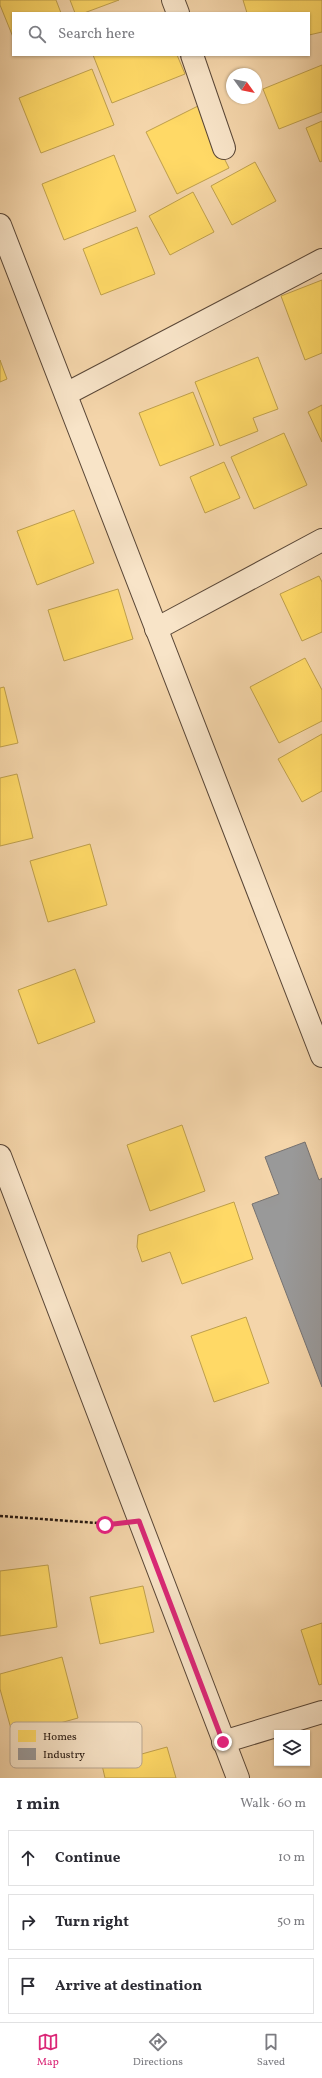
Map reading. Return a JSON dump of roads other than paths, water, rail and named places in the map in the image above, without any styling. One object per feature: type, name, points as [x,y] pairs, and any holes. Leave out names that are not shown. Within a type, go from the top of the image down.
[{"type":"street","points":[[173,0],[178,12]]},
{"type":"street","points":[[192,56],[224,148]]},
{"type":"street","points":[[0,225],[322,1056]]},
{"type":"street","points":[[66,394],[322,260]]},
{"type":"street","points":[[156,629],[322,540]]},
{"type":"street","points":[[0,1156],[238,1778]]},
{"type":"street","points":[[223,1742],[322,1712]]}]
